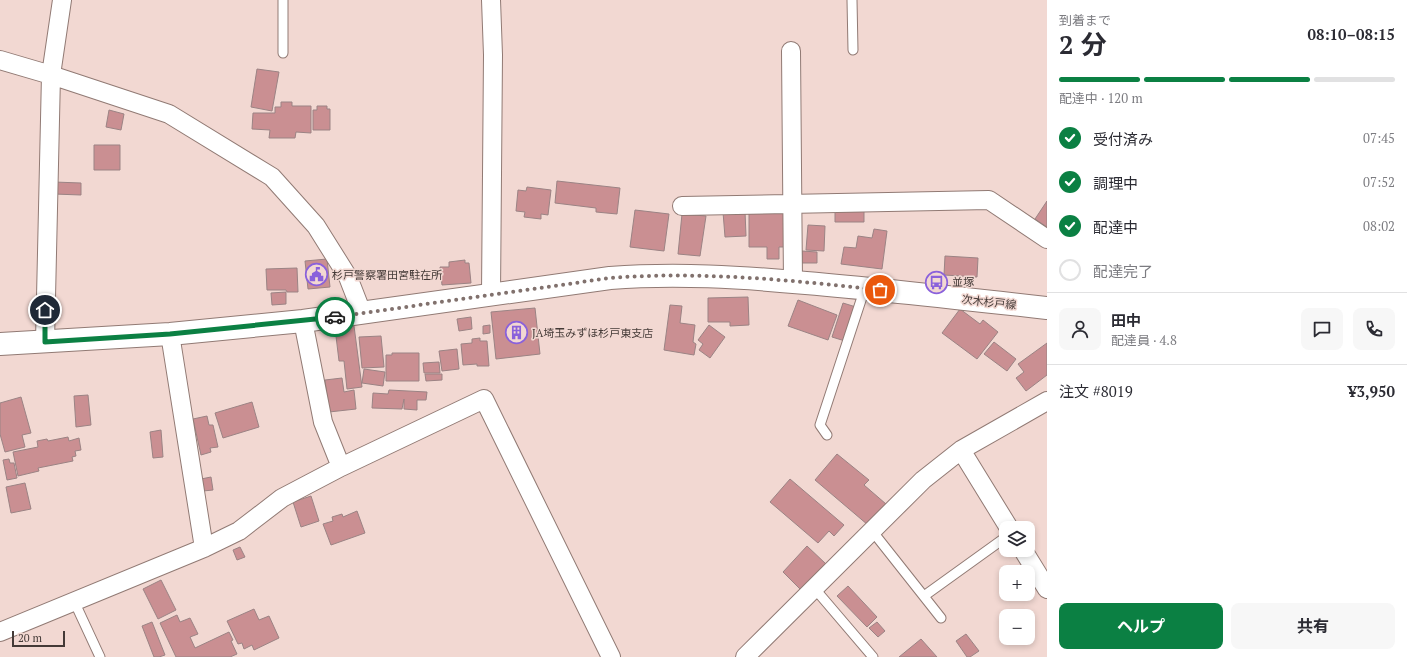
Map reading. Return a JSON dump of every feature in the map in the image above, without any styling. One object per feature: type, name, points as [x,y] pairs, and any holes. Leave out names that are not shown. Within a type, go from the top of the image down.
[{"type":"main road","name":"次木杉戸線","points":[[0,344],[170,334],[303,321],[491,294],[641,275],[707,275],[865,288],[1047,308]]},
{"type":"street","points":[[45,342],[51,74],[62,0]]},
{"type":"street","points":[[491,0],[493,55],[491,294]]},
{"type":"street","points":[[791,51],[793,282]]},
{"type":"street","points":[[0,60],[51,74],[169,114],[272,178],[316,226],[348,277],[362,313]]},
{"type":"street","points":[[682,206],[989,200],[1047,239]]},
{"type":"street","points":[[303,321],[323,422],[341,467]]},
{"type":"street","points":[[170,334],[204,548]]},
{"type":"street","points":[[0,632],[204,548],[239,531],[282,498],[341,467],[484,399],[611,657]]},
{"type":"street","points":[[745,657],[873,532],[923,480],[961,450],[1047,401]]},
{"type":"street","points":[[961,450],[1005,521]]},
{"type":"street","points":[[1027,557],[1047,589]]},
{"type":"lane","points":[[283,0],[283,53]]},
{"type":"lane","points":[[852,0],[853,50]]},
{"type":"lane","points":[[827,435],[820,425],[865,288]]},
{"type":"lane","points":[[873,532],[941,618]]},
{"type":"lane","points":[[924,596],[999,542]]},
{"type":"lane","points":[[815,588],[873,657]]},
{"type":"lane","points":[[74,601],[100,657]]},
{"type":"building","points":[[257,69],[279,72],[272,111],[251,107]]},
{"type":"building","points":[[281,102],[292,102],[292,106],[311,106],[311,133],[296,132],[295,138],[269,138],[270,130],[252,129],[253,113],[275,113],[275,107],[281,107]]},
{"type":"building","points":[[317,106],[327,106],[327,109],[330,109],[330,130],[313,130],[313,110],[317,110]]},
{"type":"building","points":[[109,110],[124,114],[121,130],[106,127]]},
{"type":"building","points":[[94,145],[120,145],[120,170],[94,170]]},
{"type":"building","points":[[557,181],[620,188],[617,214],[596,212],[596,208],[555,203]]},
{"type":"building","points":[[54,182],[81,183],[81,195],[54,194]]},
{"type":"building","points":[[527,187],[551,190],[548,215],[541,214],[541,219],[524,217],[525,212],[516,211],[518,190],[526,191]]},
{"type":"building","points":[[1047,201],[1047,227],[1035,219]]},
{"type":"building","points":[[635,210],[669,214],[664,251],[630,247]]},
{"type":"building","points":[[835,210],[864,210],[864,222],[835,222]]},
{"type":"building","points":[[745,211],[746,236],[725,237],[723,212]]},
{"type":"building","points":[[749,213],[787,213],[787,247],[779,247],[779,259],[767,259],[767,247],[749,247]]},
{"type":"building","points":[[682,214],[706,216],[700,256],[678,254]]},
{"type":"building","points":[[808,225],[825,226],[824,251],[806,250]]},
{"type":"building","points":[[874,229],[887,231],[882,269],[841,264],[844,247],[856,248],[858,236],[872,238]]},
{"type":"building","points":[[802,251],[817,252],[817,263],[802,263]]},
{"type":"building","points":[[945,256],[978,258],[977,277],[944,275]]},
{"type":"building","points":[[327,259],[330,287],[308,289],[305,261]]},
{"type":"building","points":[[465,260],[465,263],[469,263],[471,283],[442,285],[440,267],[449,267],[449,262]]},
{"type":"building","points":[[297,268],[298,292],[287,292],[286,290],[267,290],[266,269]]},
{"type":"building","points":[[286,292],[286,304],[272,305],[271,293]]},
{"type":"building","points":[[748,297],[749,325],[730,326],[730,322],[708,322],[708,298]]},
{"type":"building","points":[[798,300],[837,315],[828,340],[788,326]]},
{"type":"building","points":[[843,303],[856,307],[845,341],[832,337]]},
{"type":"building","points":[[670,305],[682,306],[680,323],[695,325],[693,342],[696,344],[694,355],[664,350]]},
{"type":"building","name":"JA埼玉みずほ杉戸東支店","points":[[535,308],[540,354],[496,359],[491,312]]},
{"type":"building","points":[[960,309],[980,324],[983,320],[998,332],[977,359],[942,333]]},
{"type":"building","points":[[471,317],[472,329],[459,331],[457,319]]},
{"type":"building","points":[[490,325],[490,333],[483,334],[483,326]]},
{"type":"building","points":[[709,325],[725,337],[710,358],[699,350],[703,344],[698,340]]},
{"type":"building","points":[[354,326],[362,387],[347,389],[344,361],[339,361],[335,328]]},
{"type":"building","points":[[381,336],[384,367],[362,368],[359,337]]},
{"type":"building","points":[[480,338],[480,341],[487,341],[489,366],[477,366],[477,364],[463,365],[461,344],[472,343],[472,339]]},
{"type":"building","points":[[994,342],[1016,359],[1007,371],[984,354]]},
{"type":"building","points":[[1047,343],[1047,375],[1026,391],[1016,378],[1024,372],[1018,364]]},
{"type":"building","points":[[457,349],[459,369],[442,371],[439,351]]},
{"type":"building","points":[[392,353],[419,353],[419,381],[386,381],[386,355],[392,355]]},
{"type":"building","points":[[439,362],[440,373],[424,373],[423,363]]},
{"type":"building","points":[[364,369],[385,372],[383,386],[362,383]]},
{"type":"building","points":[[425,374],[442,374],[442,380],[426,381]]},
{"type":"building","points":[[342,378],[344,392],[354,390],[356,409],[329,412],[325,380]]},
{"type":"building","points":[[389,390],[427,392],[426,400],[417,400],[417,410],[404,409],[404,399],[402,409],[372,408],[373,393],[388,394]]},
{"type":"building","points":[[88,395],[91,425],[76,427],[74,396]]},
{"type":"building","points":[[21,397],[31,433],[22,435],[25,447],[5,452],[0,434],[0,403]]},
{"type":"building","points":[[252,402],[259,427],[223,438],[215,413]]},
{"type":"building","points":[[207,416],[209,425],[213,425],[218,447],[210,448],[211,452],[201,455],[193,419]]},
{"type":"building","points":[[161,430],[163,457],[153,458],[150,432]]},
{"type":"building","points":[[68,437],[69,441],[79,438],[81,450],[75,451],[76,456],[72,457],[73,461],[38,468],[39,471],[18,476],[13,452],[38,447],[37,441],[47,439],[48,441]]},
{"type":"building","points":[[837,454],[869,480],[864,485],[886,504],[868,525],[815,480]]},
{"type":"building","points":[[9,459],[10,463],[14,463],[17,478],[7,480],[3,460]]},
{"type":"building","points":[[211,477],[213,490],[203,491],[201,479]]},
{"type":"building","points":[[790,479],[844,525],[834,536],[829,531],[818,543],[770,502]]},
{"type":"building","points":[[25,483],[31,509],[11,513],[6,487]]},
{"type":"building","points":[[311,496],[319,521],[301,527],[293,502]]},
{"type":"building","points":[[357,511],[365,533],[331,545],[323,524],[333,521],[332,517],[342,514],[343,517]]},
{"type":"building","points":[[807,546],[826,564],[801,590],[783,572]]},
{"type":"building","points":[[240,547],[245,557],[237,560],[233,550]]},
{"type":"building","points":[[161,580],[176,610],[158,619],[143,589]]},
{"type":"building","points":[[848,586],[877,617],[867,627],[837,596]]},
{"type":"building","points":[[254,609],[259,620],[269,616],[279,638],[254,650],[252,645],[244,649],[242,643],[238,644],[227,621]]},
{"type":"building","points":[[177,615],[180,622],[190,618],[198,634],[190,637],[195,648],[229,632],[237,654],[230,657],[176,657],[160,623]]},
{"type":"building","points":[[152,622],[165,655],[159,657],[154,657],[142,626]]},
{"type":"building","points":[[877,622],[885,631],[878,637],[869,628]]},
{"type":"building","points":[[966,634],[979,651],[970,657],[967,657],[956,641]]},
{"type":"building","points":[[921,639],[937,657],[899,657]]},
{"type":"way so far","points":[[335,317],[491,294],[641,275],[707,275],[880,290]]},
{"type":"place","name":"杉戸警察署田宮駐在所","points":[[317,275]]},
{"type":"place","name":"並塚","points":[[936,282]]},
{"type":"place","name":"JA埼玉みずほ杉戸東支店","points":[[516,333]]},
{"type":"route","points":[[45,310],[45,342],[170,334],[335,317]]}]
